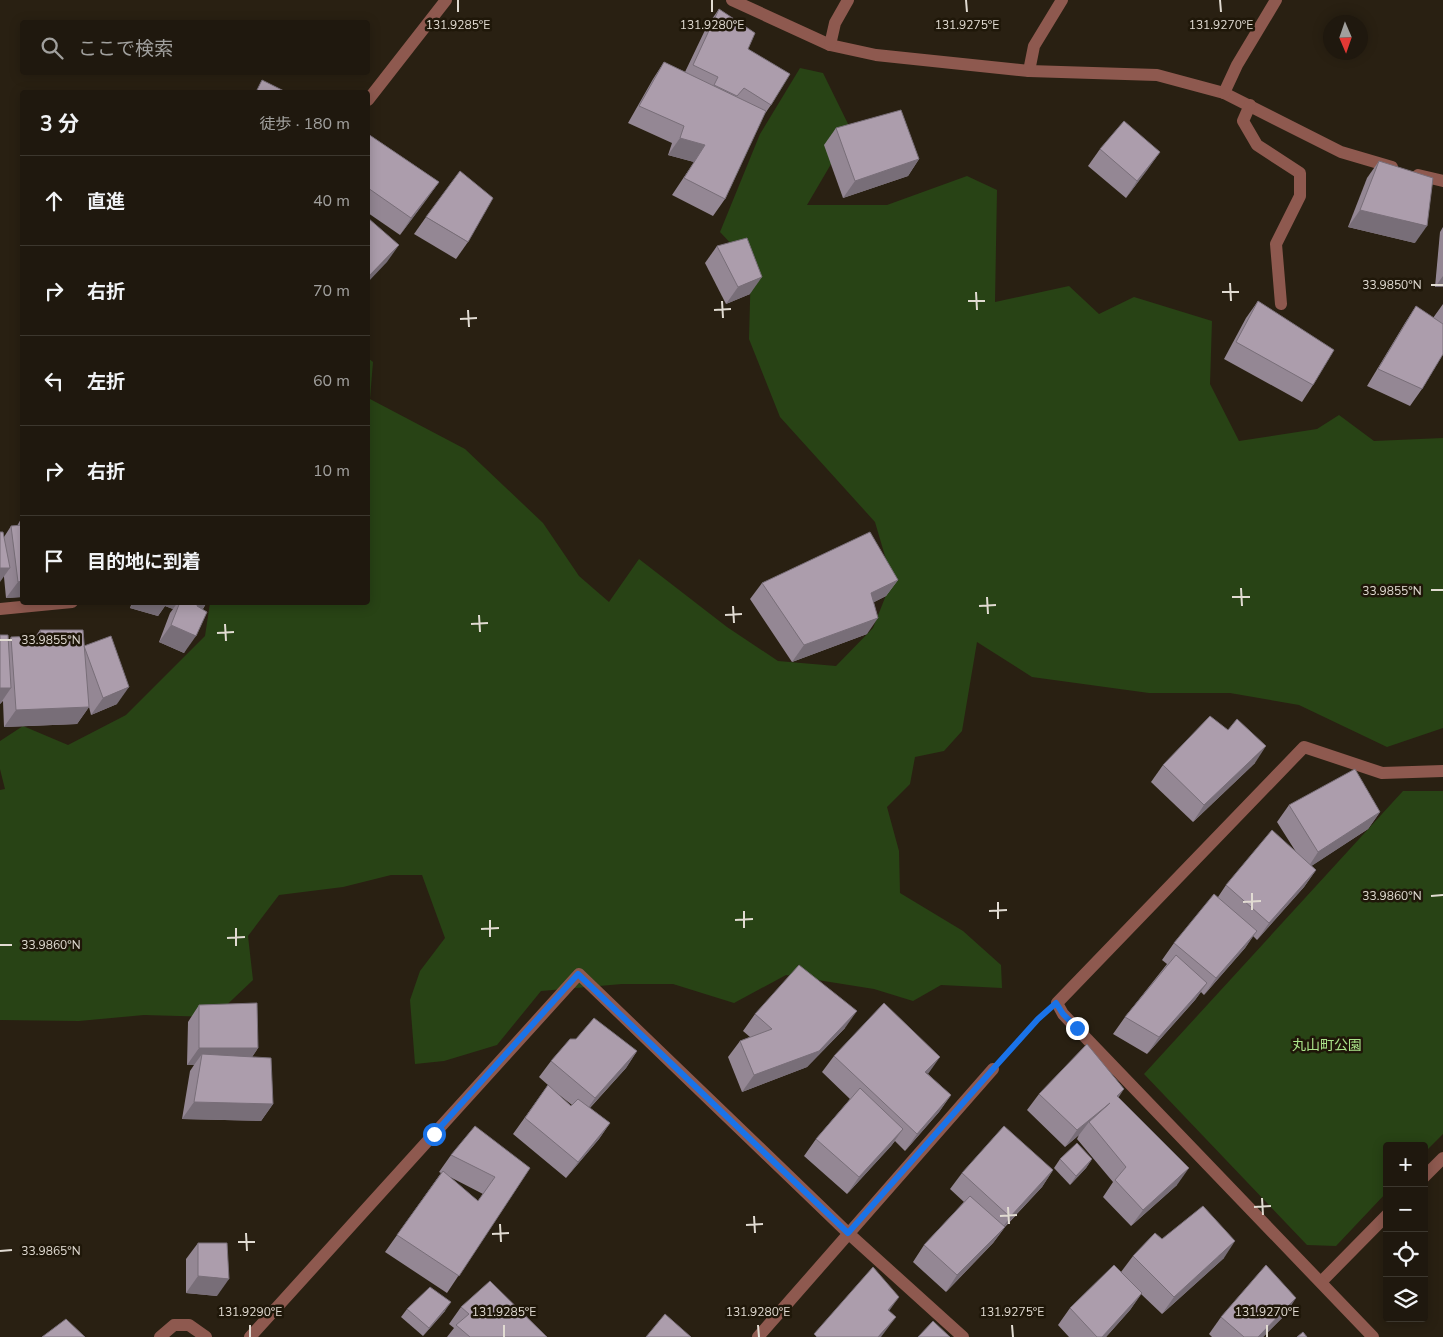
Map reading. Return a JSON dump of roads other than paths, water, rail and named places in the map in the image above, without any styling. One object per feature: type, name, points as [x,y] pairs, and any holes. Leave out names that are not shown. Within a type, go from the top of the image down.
[{"type":"street","points":[[370,97],[446,0]]},
{"type":"street","points":[[732,0],[830,45],[876,55],[1029,71],[1157,75],[1224,93],[1341,152],[1443,180]]},
{"type":"street","points":[[830,45],[835,23],[848,0]]},
{"type":"street","points":[[1029,71],[1034,46],[1062,0]]},
{"type":"street","points":[[1224,93],[1237,65],[1276,0]]},
{"type":"street","points":[[1250,105],[1243,121],[1257,145],[1300,173],[1300,196],[1276,244],[1281,304]]},
{"type":"street","points":[[0,609],[41,605]]},
{"type":"street","points":[[1373,1337],[1063,1014],[1056,1003],[1304,747],[1382,773],[1443,771]]},
{"type":"street","points":[[250,1337],[578,974],[848,1233],[963,1337]]},
{"type":"street","points":[[758,1337],[993,1069]]},
{"type":"street","points":[[1428,1173],[1443,1158]]},
{"type":"street","points":[[1321,1282],[1383,1219]]},
{"type":"street","points":[[160,1337],[174,1325],[189,1325],[206,1337]]},
{"type":"park label","name":"丸山町公園","points":[[1327,1045]]}]
